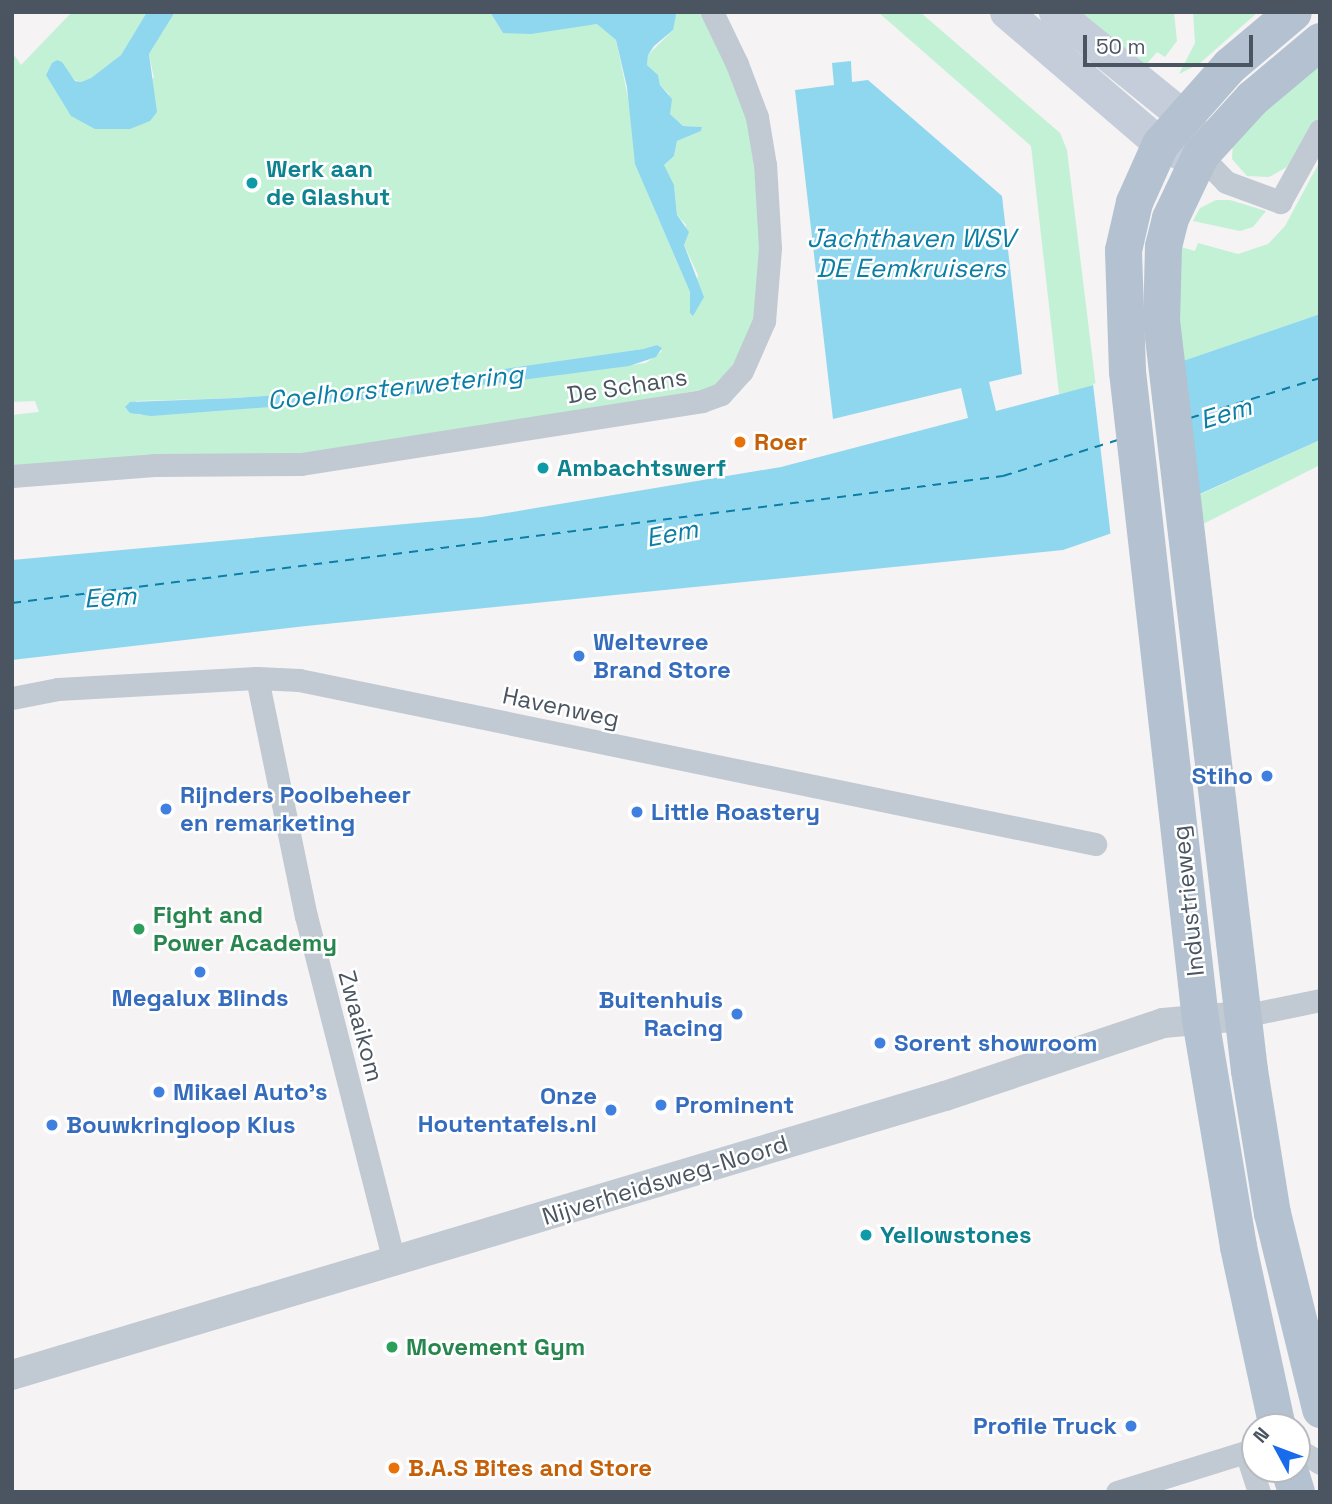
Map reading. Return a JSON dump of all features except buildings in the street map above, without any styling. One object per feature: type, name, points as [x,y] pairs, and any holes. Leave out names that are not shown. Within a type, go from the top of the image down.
[{"type":"main road","points":[[1006,12],[1160,144],[1180,153],[1200,155],[1196,136],[1183,116],[1055,12]]},
{"type":"main road","name":"Industrieweg","points":[[1274,1413],[1238,1246],[1200,1019],[1122,306],[1123,250],[1134,202],[1160,144],[1230,65],[1293,12]]},
{"type":"main road","name":"Industrieweg","points":[[1320,41],[1252,98],[1200,155],[1170,218],[1163,246],[1161,320],[1181,512],[1243,1016],[1272,1213],[1320,1409]]},
{"type":"street","name":"De Schans","points":[[12,476],[154,465],[301,464],[702,401],[721,394],[742,372],[760,332],[768,300],[770,248],[765,165],[757,117],[737,64],[712,12]]},
{"type":"street","points":[[1200,155],[1226,182],[1280,202],[1320,130]]},
{"type":"street","name":"Havenweg","points":[[12,698],[58,689],[257,678],[299,680],[1095,844]]},
{"type":"street","name":"Zwaaikom","points":[[257,678],[292,857],[394,1262]]},
{"type":"street","name":"Nijverheidsweg-Noord","points":[[12,1375],[946,1096],[1163,1023],[1243,1016],[1320,1000]]},
{"type":"street","points":[[1117,1492],[1241,1454]]},
{"type":"green space","points":[[72,12],[147,12],[121,55],[91,78],[81,82],[75,80],[57,60],[71,116],[154,78],[149,54],[175,12],[490,12],[503,33],[598,24],[616,40],[648,194],[690,292],[690,313],[698,275],[684,245],[686,225],[677,215],[674,185],[664,171],[664,165],[674,156],[677,141],[701,131],[702,127],[683,126],[670,114],[669,94],[660,85],[658,75],[647,65],[648,55],[673,30],[674,12],[705,12],[748,118],[764,249],[755,330],[718,387],[296,459],[12,468],[12,415],[39,412],[35,401],[12,402],[12,52],[21,65]],"holes":[[[657,345],[662,351],[646,363],[375,399],[138,415],[136,401],[236,398],[371,388]]]},
{"type":"green space","points":[[878,12],[920,12],[1060,133],[1067,150],[1096,387],[1059,394],[1031,146]]},
{"type":"green space","points":[[1067,12],[1174,12],[1177,41],[1165,57],[1157,52],[1143,68]]},
{"type":"green space","points":[[1193,12],[1258,12],[1199,64],[1179,74],[1195,43]]},
{"type":"green space","points":[[1320,59],[1320,117],[1287,167],[1269,177],[1247,176],[1232,159],[1233,140]]},
{"type":"green space","points":[[1320,161],[1320,314],[1177,363],[1175,334],[1181,247],[1195,251],[1198,243],[1238,254],[1268,244],[1285,226]]},
{"type":"green space","points":[[1216,200],[1230,200],[1266,211],[1253,227],[1240,231],[1193,221],[1200,208]]},
{"type":"green space","points":[[1320,440],[1320,465],[1195,528],[1190,499]]},
{"type":"water","points":[[147,12],[175,12],[149,54],[157,112],[150,121],[130,129],[95,129],[71,116],[46,75],[52,63],[57,60],[62,62],[75,81],[91,78],[121,55]]},
{"type":"water","points":[[490,12],[674,12],[676,15],[673,30],[654,46],[648,55],[647,65],[658,75],[660,85],[672,99],[670,114],[683,126],[702,127],[701,131],[677,141],[674,156],[664,165],[674,185],[677,215],[689,232],[684,245],[704,297],[693,316],[690,313],[690,292],[635,164],[627,87],[616,40],[597,24],[531,34],[503,33]]},
{"type":"water","points":[[851,61],[852,82],[868,80],[1002,196],[1022,374],[989,382],[996,411],[1177,363],[1320,314],[1320,440],[1115,532],[1063,550],[306,626],[12,660],[12,560],[482,517],[781,467],[968,418],[961,388],[833,419],[795,90],[834,85],[832,63]]},
{"type":"water","name":"Coelhorsterwetering","points":[[657,345],[662,348],[656,357],[629,366],[375,399],[151,416],[130,413],[125,407],[130,402],[236,398],[371,388]]},
{"type":"pier","points":[[1181,358],[1196,500],[1111,538],[1093,384]]},
{"type":"ferry route","points":[[1190,418],[1320,378]]},
{"type":"ferry route","points":[[12,603],[1003,476],[1118,440]]},
{"type":"place","name":"Werk aan de Glashut","points":[[252,183]]},
{"type":"place","name":"Roer","points":[[740,442]]},
{"type":"place","name":"Ambachtswerf","points":[[543,468]]},
{"type":"place","name":"Weltevree Brand Store","points":[[579,656]]},
{"type":"place","name":"Stiho","points":[[1267,776]]},
{"type":"place","name":"Rijnders Poolbeheer en remarketing","points":[[166,809]]},
{"type":"place","name":"Little Roastery","points":[[637,812]]},
{"type":"place","name":"Fight and Power Academy","points":[[139,929]]},
{"type":"place","name":"Megalux Blinds","points":[[200,972]]},
{"type":"place","name":"Buitenhuis Racing","points":[[737,1014]]},
{"type":"place","name":"Sorent showroom","points":[[880,1043]]},
{"type":"place","name":"Mikael Auto's","points":[[159,1092]]},
{"type":"place","name":"Prominent","points":[[661,1105]]},
{"type":"place","name":"Onze Houtentafels.nl","points":[[611,1110]]},
{"type":"place","name":"Bouwkringloop Klus","points":[[52,1125]]},
{"type":"place","name":"Yellowstones","points":[[866,1235]]},
{"type":"place","name":"Movement Gym","points":[[392,1347]]},
{"type":"place","name":"Profile Truck","points":[[1131,1426]]},
{"type":"place","name":"B.A.S Bites and Store","points":[[394,1468]]},
{"type":"water label","name":"Jachthaven WSV DE Eemkruisers","points":[[911,254]]},
{"type":"water label","name":"Eem","points":[[1226,414]]},
{"type":"water label","name":"Eem","points":[[672,534]]},
{"type":"water label","name":"Eem","points":[[110,598]]}]
